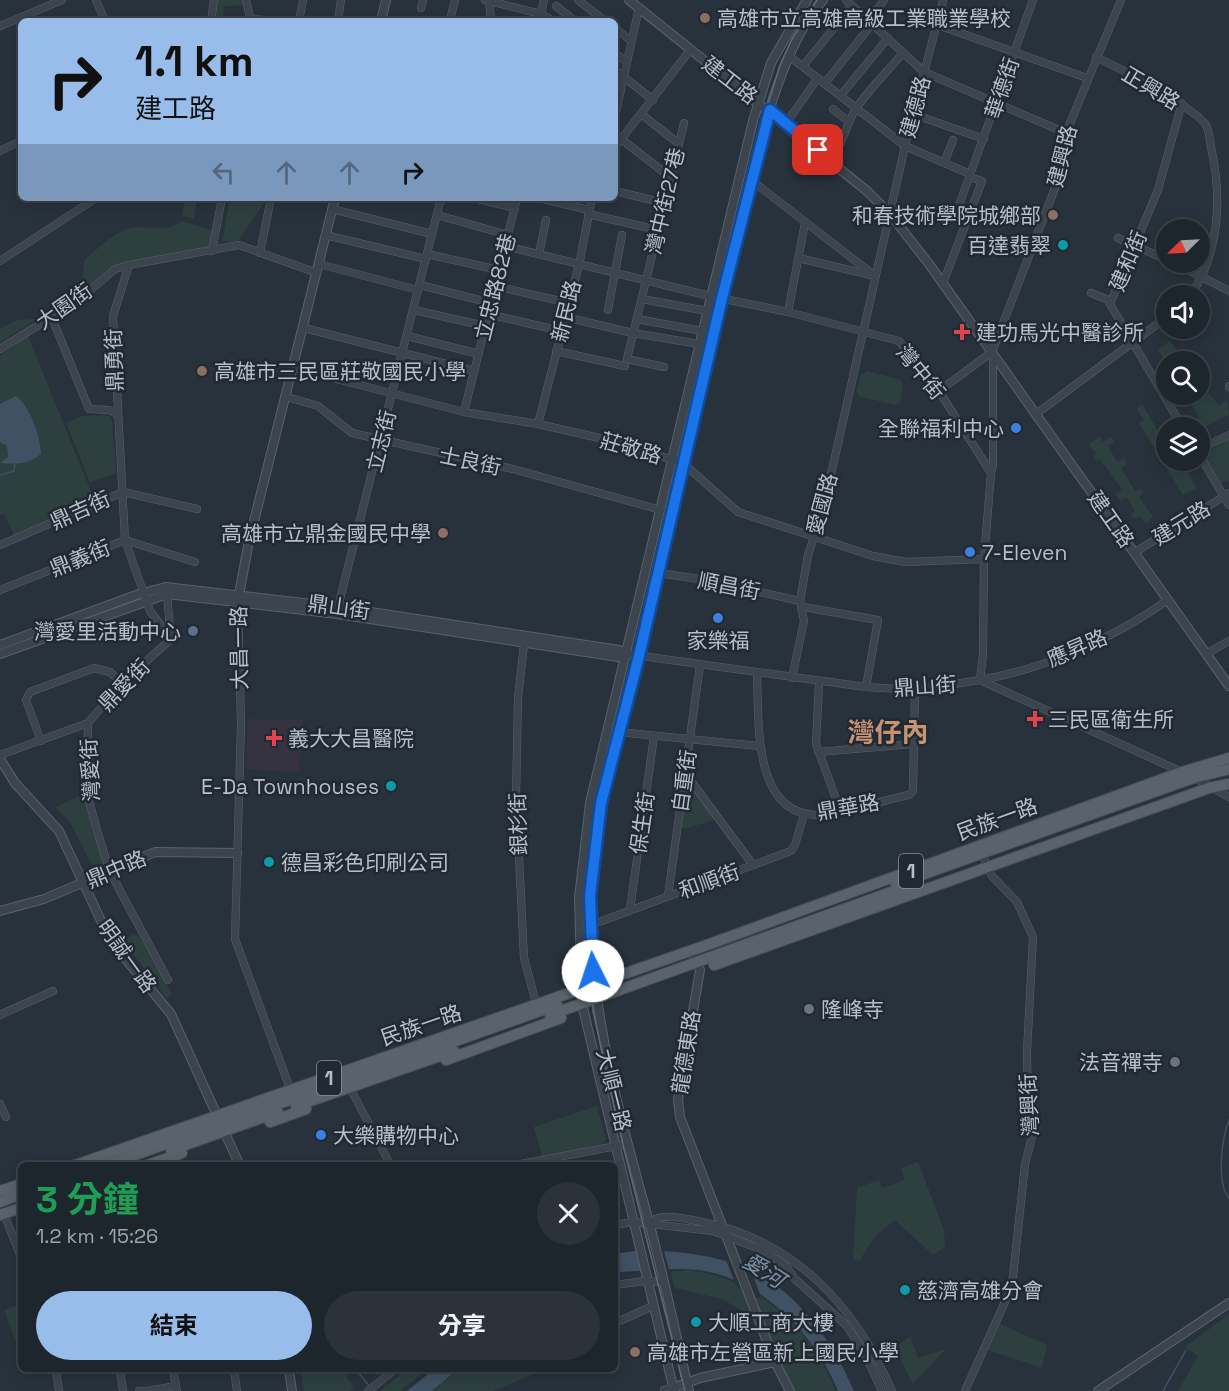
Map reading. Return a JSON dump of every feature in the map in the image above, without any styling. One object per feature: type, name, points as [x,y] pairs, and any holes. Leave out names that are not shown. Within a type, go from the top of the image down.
[{"type":"main road","name":"民族一路","points":[[784,928],[1182,772],[1229,758]]},
{"type":"main road","name":"民族一路","points":[[784,928],[986,863],[1201,782],[1229,769]]},
{"type":"main road","name":"民族一路","points":[[121,1162],[143,1157],[222,1127],[1201,782],[1229,776]]},
{"type":"main road","name":"民族一路","points":[[1201,782],[1229,784]]},
{"type":"main road","name":"民族一路","points":[[105,1162],[143,1157],[222,1127],[293,1095],[348,1083],[537,1009],[582,1000]]},
{"type":"main road","points":[[0,1191],[18,1185]]},
{"type":"main road","points":[[0,1202],[18,1195]]},
{"type":"main road","points":[[1,1212],[18,1203]]},
{"type":"main road","points":[[1,1212],[18,1209]]},
{"type":"street","points":[[1,23],[62,0]]},
{"type":"street","points":[[96,0],[104,18]]},
{"type":"street","points":[[211,18],[214,0]]},
{"type":"street","points":[[246,0],[250,18]]},
{"type":"street","points":[[300,18],[303,0]]},
{"type":"street","points":[[338,18],[341,0]]},
{"type":"street","points":[[382,18],[386,0]]},
{"type":"street","points":[[451,16],[455,0]]},
{"type":"street","points":[[491,18],[488,0],[541,14],[548,18]]},
{"type":"street","points":[[541,14],[544,0]]},
{"type":"street","points":[[578,0],[601,18]]},
{"type":"street","name":"建工路","points":[[629,0],[786,123],[890,214],[992,352],[1229,686]]},
{"type":"street","name":"大順一路","points":[[646,1278],[582,1000],[579,898],[583,851],[590,803],[758,101],[776,53],[807,0]]},
{"type":"street","name":"大順一路","points":[[663,1278],[607,1062],[596,995],[591,925],[594,851],[601,803],[639,656],[751,180],[770,110],[789,56],[813,10],[823,0]]},
{"type":"street","points":[[846,0],[924,72],[998,102],[1065,133]]},
{"type":"street","points":[[825,83],[884,0]]},
{"type":"street","points":[[934,0],[943,1]]},
{"type":"street","name":"華德街","points":[[969,213],[958,208],[1033,0]]},
{"type":"street","name":"建興路","points":[[992,352],[1057,183],[1066,155],[1065,133],[1120,0]]},
{"type":"street","name":"建德路","points":[[875,276],[905,146],[943,1]]},
{"type":"street","points":[[556,6],[570,18]]},
{"type":"street","points":[[803,66],[852,6]]},
{"type":"street","points":[[618,99],[639,8]]},
{"type":"street","points":[[527,18],[528,11]]},
{"type":"street","points":[[938,25],[1087,78]]},
{"type":"street","points":[[618,30],[630,40]]},
{"type":"street","points":[[841,95],[888,38]]},
{"type":"street","points":[[618,143],[691,49]]},
{"type":"street","points":[[832,161],[845,140],[849,122],[856,108],[903,52]]},
{"type":"street","points":[[618,55],[626,62]]},
{"type":"street","points":[[789,56],[905,146],[982,181],[943,284]]},
{"type":"street","name":"正興路","points":[[1096,57],[1176,97],[1181,106],[1194,113],[1206,126],[1216,174],[1213,246],[1203,276],[1197,285]]},
{"type":"street","points":[[618,73],[653,99]]},
{"type":"street","points":[[786,123],[818,78]]},
{"type":"street","name":"建和街","points":[[1177,417],[1111,301],[1158,190],[1181,106]]},
{"type":"street","points":[[833,109],[849,122]]},
{"type":"street","points":[[641,114],[678,143]]},
{"type":"street","points":[[913,114],[984,139]]},
{"type":"street","name":"灣中街27巷","points":[[664,367],[627,358],[684,123]]},
{"type":"street","points":[[621,139],[670,177]]},
{"type":"street","points":[[944,163],[953,140]]},
{"type":"street","points":[[0,152],[18,143]]},
{"type":"street","points":[[751,180],[875,276]]},
{"type":"street","points":[[618,192],[664,203]]},
{"type":"street","points":[[0,261],[91,201]]},
{"type":"street","points":[[212,251],[221,201]]},
{"type":"street","points":[[260,253],[270,201]]},
{"type":"street","name":"大昌一路","points":[[293,1095],[235,939],[241,730],[238,598],[249,541],[287,397],[334,201]]},
{"type":"street","name":"立志街","points":[[338,610],[414,310],[438,201]]},
{"type":"street","points":[[486,201],[515,208]]},
{"type":"street","name":"立忠路82巷","points":[[464,412],[516,201]]},
{"type":"street","points":[[550,201],[658,230]]},
{"type":"street","name":"新民路","points":[[538,424],[579,264],[591,201]]},
{"type":"street","points":[[332,209],[432,234]]},
{"type":"street","points":[[436,215],[508,235]]},
{"type":"street","points":[[539,254],[546,220]]},
{"type":"street","points":[[788,312],[805,223]]},
{"type":"street","points":[[608,310],[622,235]]},
{"type":"street","points":[[325,236],[499,270]]},
{"type":"street","points":[[1118,238],[1156,255]]},
{"type":"street","points":[[129,265],[239,245],[318,269],[491,303]]},
{"type":"street","name":"灣中街","points":[[505,246],[710,296],[788,312],[899,341],[939,391],[991,473]]},
{"type":"street","points":[[798,258],[875,276]]},
{"type":"street","name":"大園街","points":[[0,349],[79,300],[115,269],[129,265]]},
{"type":"street","name":"鼎勇街","points":[[129,265],[112,316],[125,540],[150,611],[171,639]]},
{"type":"street","points":[[1197,273],[1229,291]]},
{"type":"street","name":"愛國路","points":[[792,678],[804,621],[802,604],[808,555],[816,538],[875,276]]},
{"type":"street","points":[[495,286],[569,303]]},
{"type":"street","points":[[1091,293],[1111,301]]},
{"type":"street","points":[[642,299],[707,311]]},
{"type":"street","points":[[414,310],[485,326]]},
{"type":"street","points":[[488,314],[561,331]]},
{"type":"street","points":[[565,316],[633,333],[699,344]]},
{"type":"street","points":[[52,318],[89,409],[109,410],[117,414]]},
{"type":"street","points":[[637,319],[702,331]]},
{"type":"street","points":[[1036,414],[1156,325]]},
{"type":"street","points":[[304,328],[474,371]]},
{"type":"street","points":[[407,336],[479,354]]},
{"type":"street","points":[[556,351],[626,366]]},
{"type":"street","points":[[939,391],[992,352]]},
{"type":"street","points":[[980,680],[984,654],[984,559],[993,465],[992,352]]},
{"type":"street","name":"莊敬路","points":[[294,368],[464,412],[538,424],[608,440],[683,463],[738,512],[873,556],[906,562],[984,559]]},
{"type":"street","name":"士良街","points":[[287,397],[318,406],[352,433],[381,442],[513,469],[661,510]]},
{"type":"street","points":[[1210,444],[1229,435]]},
{"type":"street","points":[[1210,471],[1226,495],[1229,505]]},
{"type":"street","name":"鼎吉街","points":[[0,544],[123,492],[197,509]]},
{"type":"street","name":"建元路","points":[[1134,553],[1226,495]]},
{"type":"street","name":"鼎義街","points":[[0,590],[125,540],[195,562]]},
{"type":"street","name":"順昌街","points":[[658,573],[706,580],[878,620],[866,687]]},
{"type":"street","name":"鼎山街","points":[[0,645],[55,629],[166,587],[531,637],[819,683],[915,690],[980,680],[1182,772],[1229,798]]},
{"type":"street","points":[[167,594],[171,639]]},
{"type":"street","name":"鼎山街","points":[[146,596],[167,594],[238,598]]},
{"type":"street","name":"應昇路","points":[[980,680],[1038,664],[1090,645],[1168,600]]},
{"type":"street","name":"鼎山街","points":[[338,610],[524,644],[618,657],[627,654]]},
{"type":"street","name":"鼎山街","points":[[0,654],[55,629]]},
{"type":"street","points":[[524,644],[531,637]]},
{"type":"street","name":"鼎愛街","points":[[0,757],[88,723],[122,683],[171,639]]},
{"type":"street","points":[[1206,654],[1229,641]]},
{"type":"street","name":"銀杉街","points":[[524,644],[518,698],[516,797],[524,958],[537,1009]]},
{"type":"street","name":"自重街","points":[[668,896],[700,665]]},
{"type":"street","points":[[41,741],[26,700],[30,692],[94,668],[110,672],[122,683]]},
{"type":"street","name":"鼎華路","points":[[757,674],[759,746],[773,790],[792,811],[804,814],[821,815],[909,795],[913,791],[915,690]]},
{"type":"street","points":[[819,683],[818,752],[840,810]]},
{"type":"street","name":"灣愛街","points":[[88,723],[87,794],[110,872],[168,980]]},
{"type":"street","points":[[618,732],[759,746]]},
{"type":"street","name":"保生街","points":[[630,910],[654,736]]},
{"type":"street","points":[[818,752],[913,744]]},
{"type":"street","name":"明誠一路","points":[[0,757],[15,783],[59,831],[110,940],[171,1014],[238,1162]]},
{"type":"street","points":[[685,773],[753,865]]},
{"type":"street","name":"和順街","points":[[591,925],[790,851],[795,845],[804,814]]},
{"type":"street","name":"鼎中路","points":[[0,911],[44,899],[155,852],[237,853]]},
{"type":"street","name":"灣興街","points":[[964,1391],[1009,1293],[1013,1277],[1018,1218],[1032,1137],[1028,1108],[1027,1052],[1033,937],[1017,902],[991,875],[986,863]]},
{"type":"street","name":"龍德東路","points":[[696,960],[679,1109],[688,1143],[775,1362]]},
{"type":"street","points":[[0,1016],[53,991]]},
{"type":"street","points":[[348,1083],[389,1162]]},
{"type":"street","points":[[0,1104],[6,1117]]},
{"type":"street","points":[[531,1162],[627,1144]]},
{"type":"street","points":[[1,1212],[18,1250]]},
{"type":"street","points":[[649,1223],[655,1218],[669,1218],[766,1242],[839,1301],[873,1351],[892,1391]]},
{"type":"street","points":[[618,1224],[633,1221],[675,1225],[682,1222],[724,1230],[765,1251],[777,1259],[830,1308],[853,1333],[882,1391]]},
{"type":"street","points":[[646,1278],[670,1390],[688,1388],[700,1378],[775,1362],[790,1391]]},
{"type":"street","points":[[618,1284],[646,1278],[663,1278],[688,1388]]},
{"type":"street","points":[[1098,1391],[1229,1303]]},
{"type":"street","points":[[618,1322],[653,1306]]},
{"type":"street","points":[[56,1372],[59,1391]]},
{"type":"street","points":[[120,1372],[123,1391]]},
{"type":"street","points":[[147,1391],[176,1388],[173,1372]]},
{"type":"street","points":[[234,1372],[237,1391]]},
{"type":"street","points":[[289,1372],[292,1391]]},
{"type":"street","points":[[368,1391],[392,1372]]},
{"type":"shaded area","points":[[216,0],[242,0],[243,5],[224,6],[223,18],[213,18]]},
{"type":"shaded area","points":[[184,201],[197,201],[194,219],[182,215]]},
{"type":"shaded area","points":[[229,201],[264,201],[238,241],[222,242]]},
{"type":"shaded area","points":[[182,221],[213,231],[210,247],[116,265],[82,295],[84,261],[118,233],[138,227],[169,227]]},
{"type":"shaded area","points":[[36,319],[0,343],[0,329],[18,320]]},
{"type":"shaded area","points":[[28,336],[95,501],[14,535],[4,514],[0,515],[0,355]]},
{"type":"shaded area","points":[[1170,341],[1177,351],[1159,351]]},
{"type":"shaded area","points":[[868,371],[900,380],[903,384],[900,402],[895,405],[859,396],[856,392],[861,375]]},
{"type":"shaded area","points":[[1210,395],[1219,406],[1227,400],[1229,415],[1210,424],[1210,417],[1199,417],[1192,405],[1210,405]]},
{"type":"shaded area","points":[[1142,404],[1156,428],[1156,451],[1139,423],[1144,420],[1137,409]]},
{"type":"shaded area","points":[[108,415],[112,420],[116,473],[90,482],[66,423],[83,416]]},
{"type":"shaded area","points":[[1100,437],[1103,442],[1111,437],[1114,442],[1108,446],[1117,462],[1124,458],[1127,464],[1121,468],[1135,491],[1141,488],[1144,493],[1139,497],[1153,517],[1146,524],[1140,516],[1134,519],[1131,515],[1135,511],[1126,497],[1120,501],[1115,494],[1122,489],[1100,459],[1096,461],[1093,456],[1096,453],[1089,444]]},
{"type":"shaded area","points":[[1229,440],[1229,481],[1221,483],[1210,465],[1210,450]]},
{"type":"shaded area","points":[[1168,471],[1188,471],[1196,488],[1183,495]]},
{"type":"shaded area","name":"義大大昌醫院","points":[[248,719],[302,720],[299,773],[246,769]]},
{"type":"shaded area","points":[[687,788],[693,788],[714,815],[714,820],[684,829],[681,825]]},
{"type":"shaded area","points":[[84,794],[105,867],[95,871],[70,822],[55,807]]},
{"type":"shaded area","points":[[133,934],[139,937],[172,994],[167,998],[124,942]]},
{"type":"shaded area","points":[[597,1106],[606,1140],[604,1144],[542,1156],[534,1127]]},
{"type":"shaded area","points":[[918,1162],[944,1230],[945,1247],[933,1255],[895,1220],[876,1235],[859,1261],[853,1259],[857,1188],[879,1180],[882,1188],[905,1180],[901,1168]]},
{"type":"shaded area","points":[[687,1270],[736,1283],[778,1309],[812,1346],[836,1391],[793,1391],[764,1323],[722,1299],[675,1288],[671,1272]]},
{"type":"shaded area","points":[[18,1305],[18,1338],[15,1340],[4,1310]]},
{"type":"shaded area","points":[[1229,1314],[1229,1391],[1178,1391],[1198,1356],[1185,1347]]},
{"type":"shaded area","points":[[1000,1324],[1047,1345],[1042,1368],[988,1350]]},
{"type":"shaded area","points":[[910,1336],[918,1358],[946,1349],[913,1384],[895,1348]]},
{"type":"shaded area","points":[[301,1372],[343,1372],[354,1388],[350,1391],[304,1391]]},
{"type":"shaded area","points":[[404,1372],[424,1372],[400,1391],[380,1391]]},
{"type":"shaded area","points":[[456,1372],[538,1372],[493,1391],[433,1391]]},
{"type":"water","points":[[16,396],[26,407],[33,422],[39,438],[41,453],[28,462],[0,463],[8,457],[7,446],[0,442],[0,404]]},
{"type":"water","name":"愛河","points":[[642,1250],[683,1253],[711,1257],[751,1270],[785,1292],[813,1321],[846,1373],[854,1391],[838,1391],[815,1349],[800,1330],[783,1312],[743,1284],[721,1275],[698,1270],[618,1272],[618,1254]]},
{"type":"water","points":[[431,1372],[455,1372],[432,1391],[407,1391]]},
{"type":"pier","points":[[663,1248],[670,1273],[642,1275],[637,1249]]},
{"type":"pier","points":[[726,1260],[750,1267],[762,1300],[736,1286]]},
{"type":"waterway","points":[[0,475],[14,471],[15,464]]},
{"type":"waterway","points":[[1229,1120],[1222,1148],[1221,1171],[1225,1191],[1229,1198]]},
{"type":"waterway","points":[[1163,1391],[1186,1350]]},
{"type":"waterway","points":[[358,1372],[370,1387]]},
{"type":"tram line","points":[[685,1391],[624,1149],[593,1011],[587,934],[590,852],[598,803],[632,670],[679,462],[760,130],[780,65],[792,39],[817,0]]},
{"type":"place","name":"高雄市立高雄高級工業職業學校","points":[[705,18]]},
{"type":"place","name":"和春技術學院城鄉部","points":[[1053,215]]},
{"type":"place","name":"百達翡翠","points":[[1063,245]]},
{"type":"place","name":"建功馬光中醫診所","points":[[962,332]]},
{"type":"place","name":"高雄市三民區莊敬國民小學","points":[[202,371]]},
{"type":"place","name":"全聯福利中心","points":[[1016,428]]},
{"type":"place","name":"高雄市立鼎金國民中學","points":[[443,533]]},
{"type":"place","name":"7-Eleven","points":[[970,552]]},
{"type":"place","name":"家樂福","points":[[718,618]]},
{"type":"place","name":"灣愛里活動中心","points":[[193,631]]},
{"type":"place","name":"三民區衛生所","points":[[1035,719]]},
{"type":"place","name":"義大大昌醫院","points":[[274,738]]},
{"type":"place","name":"E-Da Townhouses","points":[[391,786]]},
{"type":"place","name":"德昌彩色印刷公司","points":[[269,862]]},
{"type":"place","name":"隆峰寺","points":[[809,1009]]},
{"type":"place","name":"法音禪寺","points":[[1175,1062]]},
{"type":"place","name":"大樂購物中心","points":[[321,1135]]},
{"type":"place","name":"慈濟高雄分會","points":[[905,1290]]},
{"type":"place","name":"大順工商大樓","points":[[696,1322]]},
{"type":"place","name":"高雄市左營區新上國民小學","points":[[635,1352]]},
{"type":"district","name":"灣仔內","points":[[888,732]]},
{"type":"route","points":[[593,971],[590,896],[601,803],[639,656],[722,298],[770,110],[818,150]]}]
